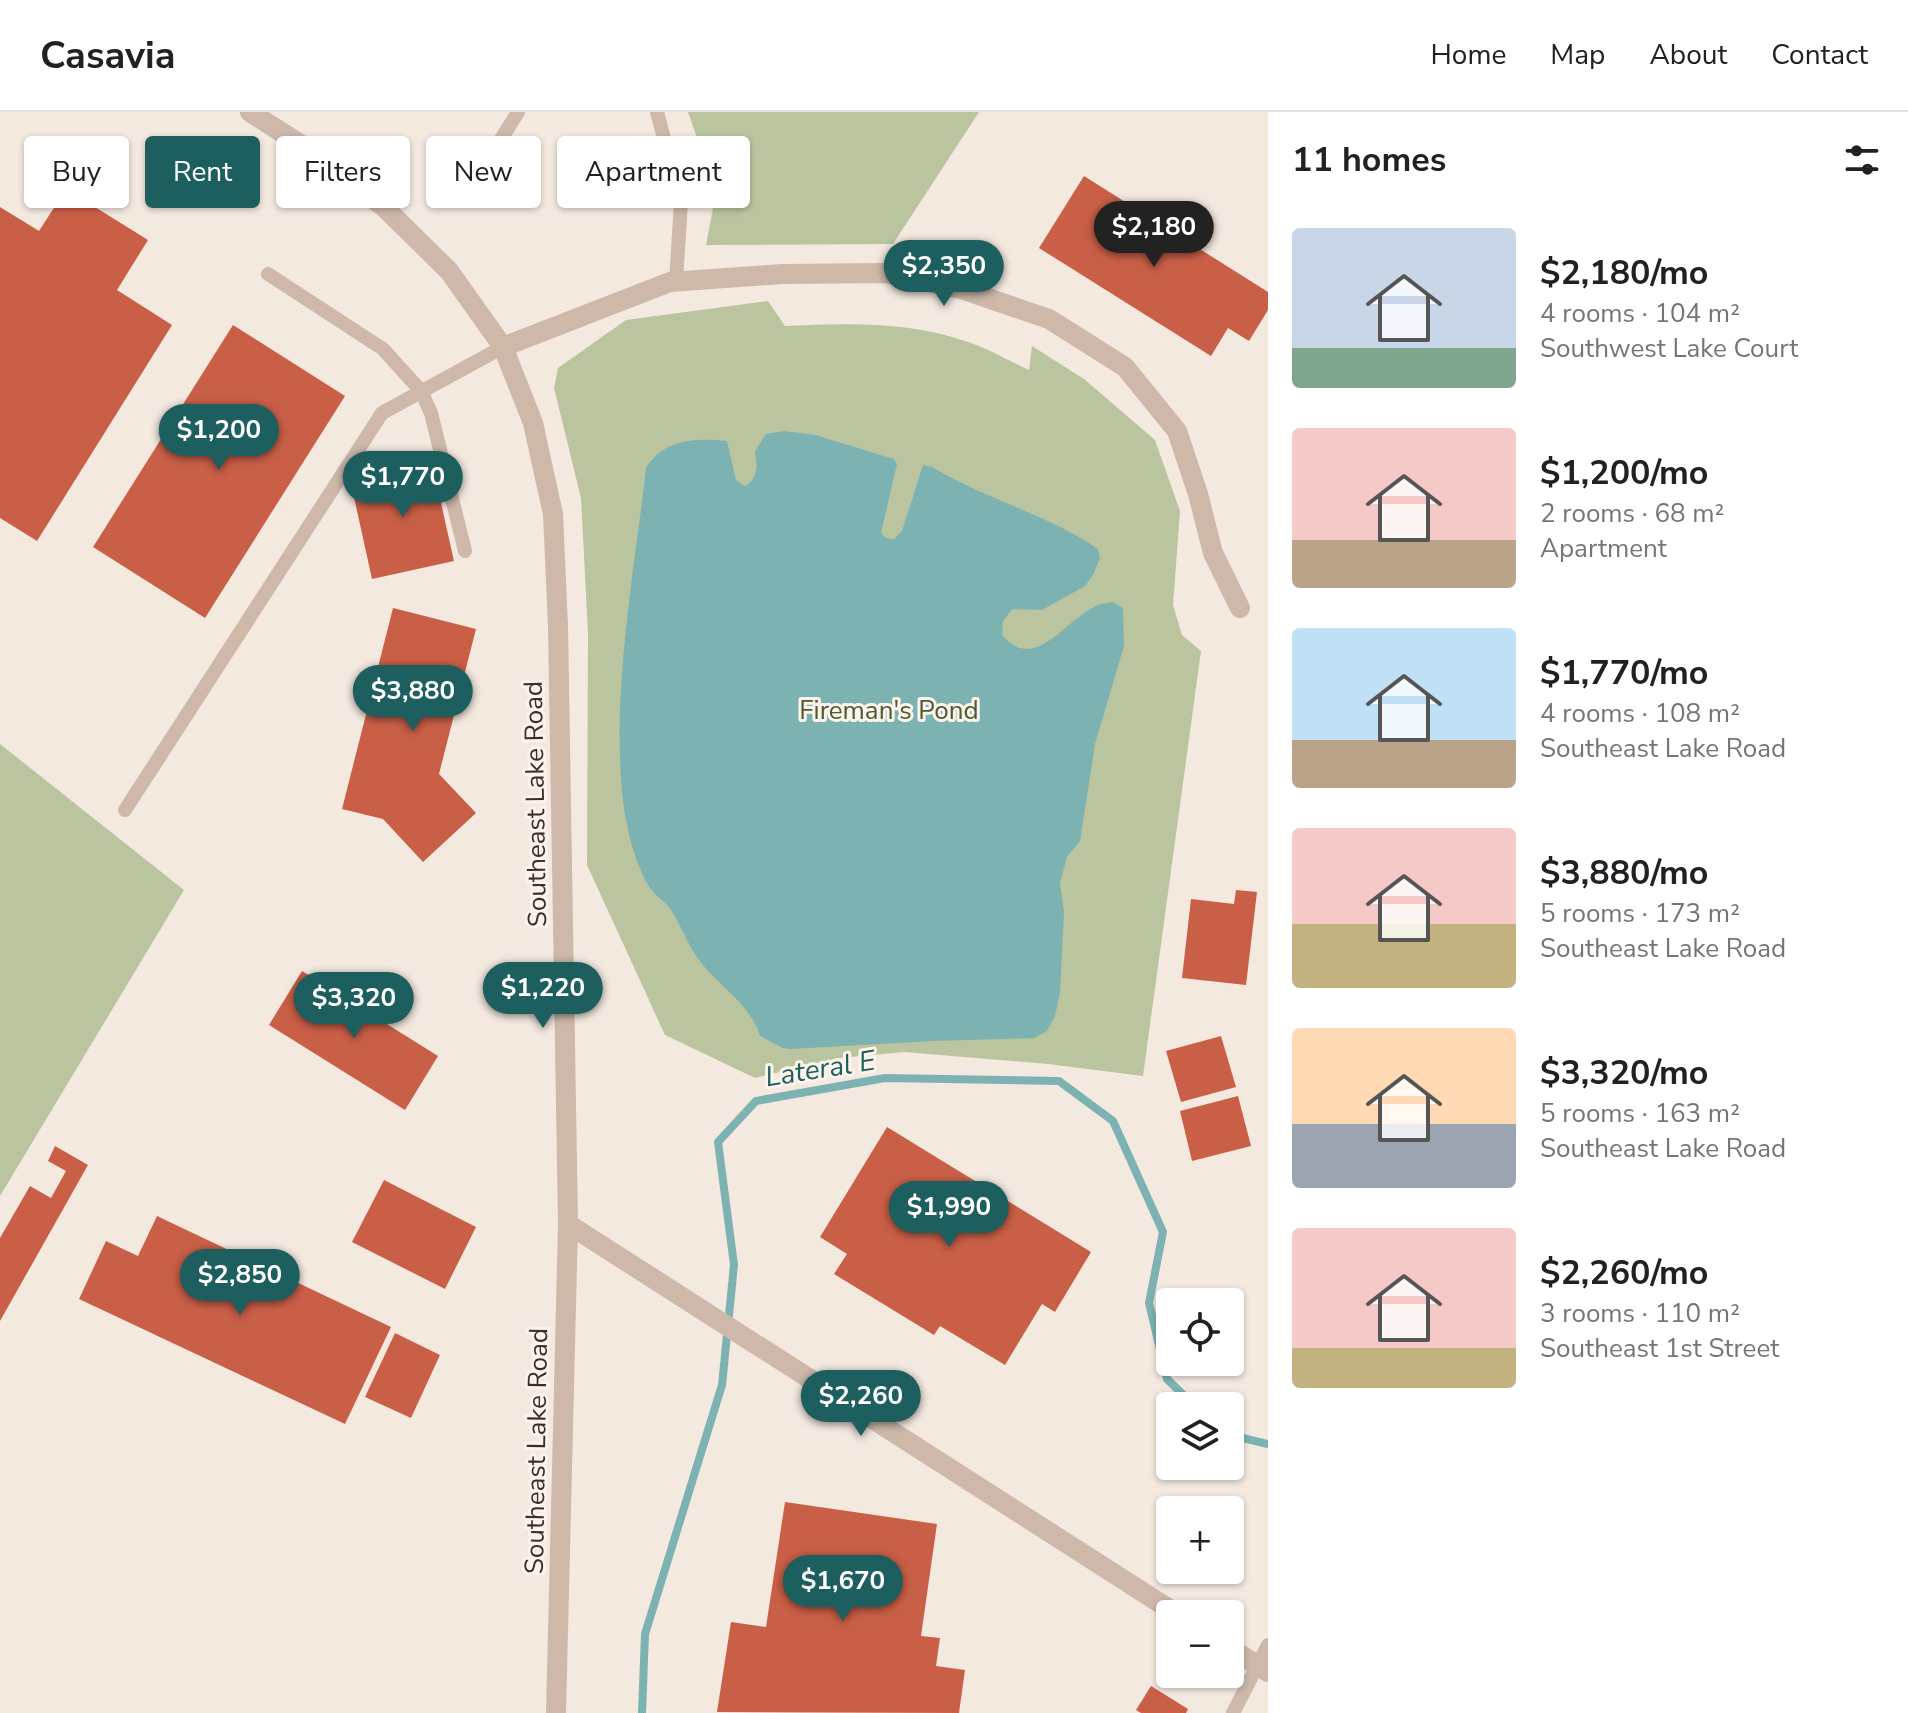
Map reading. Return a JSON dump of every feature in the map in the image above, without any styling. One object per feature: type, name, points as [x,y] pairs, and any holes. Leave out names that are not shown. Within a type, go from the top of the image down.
[{"type":"street","name":"Southeast Lake Road","points":[[250,112],[300,144],[385,208],[449,271],[503,347],[533,423],[553,514],[558,626],[568,1224],[556,1713]]},
{"type":"street","points":[[503,347],[676,282],[782,274],[887,273],[961,289],[1049,319],[1125,367],[1177,431],[1213,553],[1240,608]]},
{"type":"street","points":[[568,1224],[1156,1601]]},
{"type":"street","points":[[1244,1657],[1262,1668]]},
{"type":"lane","points":[[503,136],[518,112]]},
{"type":"lane","points":[[657,112],[681,202],[676,282]]},
{"type":"lane","points":[[268,274],[383,349],[421,391],[431,413],[465,551]]},
{"type":"lane","points":[[125,810],[382,413],[503,347]]},
{"type":"lane","points":[[1233,1713],[1262,1668],[1268,1645]]},
{"type":"green space","points":[[688,112],[979,112],[893,244],[706,245],[713,208],[750,208],[750,136],[696,136]]},
{"type":"green space","name":"Fireman's Pond","points":[[768,301],[785,326],[854,324],[923,330],[976,345],[1029,370],[1032,346],[1084,379],[1155,440],[1180,511],[1173,605],[1182,635],[1201,651],[1143,1076],[1048,1064],[904,1052],[839,1058],[755,1078],[665,1035],[587,865],[588,633],[581,498],[554,388],[558,368],[626,320]]},
{"type":"green space","points":[[0,744],[184,890],[0,1196]]},
{"type":"water","name":"Fireman's Pond","points":[[784,431],[815,435],[894,459],[897,464],[881,533],[886,538],[894,539],[902,531],[923,465],[1058,526],[1098,549],[1100,558],[1085,586],[1042,610],[1012,609],[1003,621],[1002,635],[1014,645],[1026,649],[1037,647],[1098,605],[1113,602],[1123,608],[1124,646],[1095,744],[1080,841],[1067,857],[1060,883],[1064,912],[1060,993],[1055,1016],[1047,1031],[1034,1038],[783,1048],[760,1036],[749,1014],[699,960],[669,907],[648,885],[631,843],[622,794],[620,739],[627,623],[646,468],[662,451],[681,442],[727,441],[736,480],[745,486],[755,475],[755,451],[766,434]]},
{"type":"building","points":[[1084,176],[1268,292],[1268,310],[1249,341],[1228,328],[1211,356],[1039,248]]},
{"type":"building","points":[[0,207],[39,231],[54,208],[97,208],[148,240],[117,290],[172,325],[37,541],[0,518]]},
{"type":"building","points":[[233,325],[345,396],[205,618],[93,547]]},
{"type":"building","points":[[430,454],[454,561],[372,579],[352,488],[382,481],[379,466]]},
{"type":"building","points":[[393,608],[476,629],[439,774],[476,813],[423,862],[383,819],[342,809]]},
{"type":"building","points":[[1236,890],[1257,892],[1246,985],[1182,978],[1191,899],[1234,904]]},
{"type":"building","points":[[302,971],[438,1056],[405,1110],[269,1025]]},
{"type":"building","points":[[1221,1036],[1236,1087],[1181,1102],[1166,1051]]},
{"type":"building","points":[[1238,1096],[1251,1146],[1192,1161],[1180,1111]]},
{"type":"building","points":[[887,1127],[1091,1252],[1055,1312],[1042,1304],[1005,1365],[940,1326],[934,1335],[834,1274],[847,1254],[820,1237]]},
{"type":"building","points":[[55,1146],[88,1165],[0,1321],[0,1238],[30,1186],[51,1198],[66,1171],[48,1161]]},
{"type":"building","points":[[384,1180],[476,1227],[445,1289],[352,1242]]},
{"type":"building","points":[[157,1216],[391,1327],[345,1424],[79,1299],[106,1241],[138,1256]]},
{"type":"building","points":[[395,1333],[440,1355],[411,1418],[365,1397]]},
{"type":"building","points":[[785,1502],[937,1524],[921,1636],[940,1638],[936,1666],[965,1670],[959,1713],[717,1712],[731,1622],[766,1627]]},
{"type":"building","points":[[1151,1686],[1188,1709],[1186,1713],[1141,1713],[1136,1710]]},
{"type":"waterway","name":"Lateral E","points":[[642,1713],[645,1634],[722,1385],[734,1265],[718,1142],[756,1101],[885,1078],[1059,1081],[1113,1121],[1163,1232],[1149,1303],[1167,1379],[1180,1392]]},
{"type":"waterway","name":"Lateral E","points":[[1244,1438],[1268,1444]]}]
